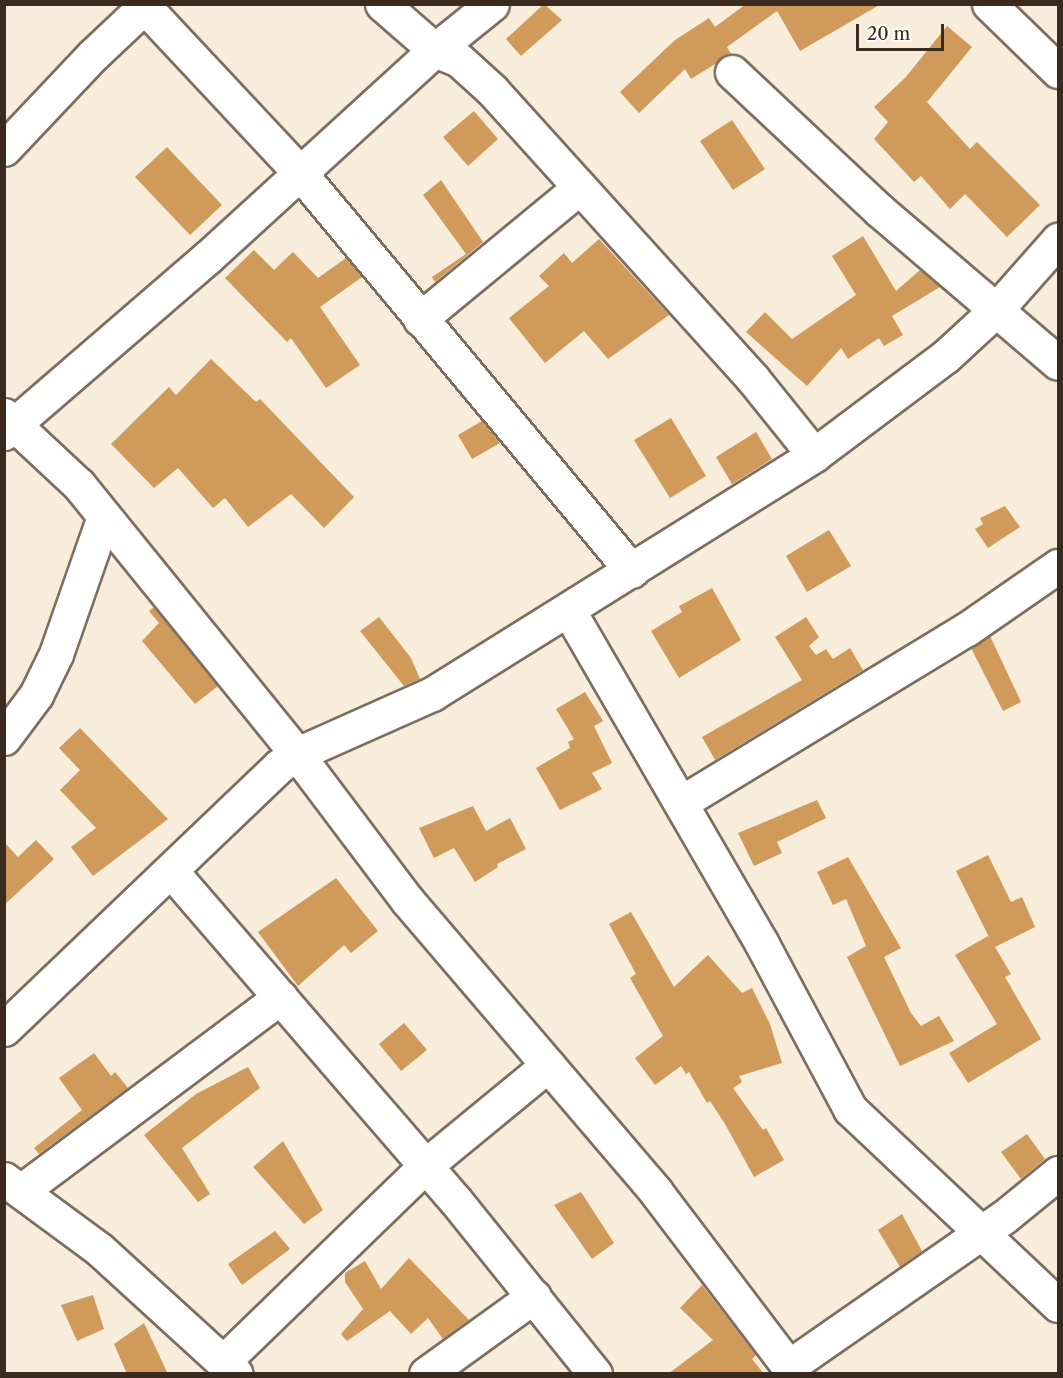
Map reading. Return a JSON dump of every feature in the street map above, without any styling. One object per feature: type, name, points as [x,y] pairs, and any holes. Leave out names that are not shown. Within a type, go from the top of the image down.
[{"type":"street","points":[[382,4],[435,50],[459,60],[492,90],[753,379],[814,455]]},
{"type":"street","points":[[492,4],[435,50],[300,172],[8,423],[80,485],[297,754],[407,900],[656,1192],[791,1370],[1059,1173]]},
{"type":"street","points":[[989,4],[1059,71]]},
{"type":"street","points":[[4,149],[108,39],[143,6],[300,172],[632,571]]},
{"type":"street","points":[[732,72],[879,210],[1059,363]]},
{"type":"street","points":[[420,319],[580,187]]},
{"type":"street","points":[[4,1029],[297,754],[432,694],[569,611],[814,455],[946,356],[996,310],[1059,240]]},
{"type":"street","points":[[4,738],[36,695],[56,654],[104,516]]},
{"type":"street","points":[[682,802],[967,629],[1059,566]]},
{"type":"street","points":[[569,611],[682,802],[850,1109],[983,1230],[1059,1305]]},
{"type":"street","points":[[171,872],[534,1296],[595,1374]]},
{"type":"street","points":[[280,997],[13,1185],[99,1249],[230,1367],[424,1166],[548,1065]]},
{"type":"street","points":[[426,1374],[534,1296]]},
{"type":"building","points":[[544,4],[562,20],[521,56],[506,39]]},
{"type":"building","points":[[746,4],[881,4],[800,51],[777,11],[727,47],[731,54],[691,79],[685,69],[639,113],[620,92],[675,40],[709,18],[715,27]]},
{"type":"building","points":[[947,26],[972,47],[927,102],[970,149],[977,142],[1040,205],[1007,237],[965,194],[950,209],[921,176],[914,182],[874,139],[888,122],[874,107],[905,78]]},
{"type":"building","points":[[474,111],[498,139],[468,166],[443,137]]},
{"type":"building","points":[[732,120],[765,169],[733,190],[700,141]]},
{"type":"building","points":[[167,147],[222,205],[190,235],[135,177]]},
{"type":"building","points":[[441,180],[483,242],[435,282],[432,277],[466,254],[423,195]]},
{"type":"building","points":[[863,236],[896,291],[920,270],[940,287],[892,316],[903,335],[884,346],[879,338],[848,359],[841,348],[807,386],[746,332],[765,312],[792,339],[856,295],[832,256]]},
{"type":"building","points":[[599,239],[669,315],[608,359],[584,331],[545,363],[509,318],[549,286],[539,276],[564,253],[572,263]]},
{"type":"building","points":[[254,250],[274,270],[293,252],[318,278],[346,258],[362,277],[320,307],[360,365],[326,388],[291,338],[287,342],[225,278]]},
{"type":"building","points":[[211,359],[256,402],[260,399],[354,497],[324,528],[291,494],[248,527],[225,498],[213,508],[178,468],[154,488],[111,444],[169,387],[176,395]]},
{"type":"building","points":[[671,418],[706,476],[670,498],[634,440]]},
{"type":"building","points":[[482,421],[500,443],[472,459],[458,435]]},
{"type":"building","points":[[756,432],[772,459],[732,484],[716,457]]},
{"type":"building","points":[[1005,506],[1020,527],[988,548],[975,529],[983,524],[980,518]]},
{"type":"building","points":[[829,530],[851,566],[807,592],[786,556]]},
{"type":"building","points":[[712,588],[741,640],[679,678],[651,631],[682,612],[679,606]]},
{"type":"building","points":[[154,607],[218,686],[195,704],[142,641],[159,623],[149,611]]},
{"type":"building","points":[[379,617],[411,658],[420,679],[404,686],[360,631]]},
{"type":"building","points":[[806,617],[819,637],[809,646],[816,655],[826,649],[833,659],[850,648],[863,670],[715,760],[702,737],[802,680],[775,637]]},
{"type":"building","points":[[990,636],[1021,702],[1003,711],[971,648]]},
{"type":"building","points":[[585,692],[603,721],[594,726],[612,763],[592,773],[602,789],[560,810],[536,768],[570,748],[568,742],[574,739],[556,709]]},
{"type":"building","points":[[80,728],[168,819],[93,876],[71,847],[96,828],[60,790],[80,770],[59,748]]},
{"type":"building","points":[[817,800],[826,818],[777,842],[782,853],[754,866],[738,833]]},
{"type":"building","points":[[473,806],[486,831],[510,818],[526,849],[497,864],[498,867],[475,882],[454,848],[434,858],[419,828]]},
{"type":"building","points":[[36,840],[54,859],[4,905],[4,842],[18,857]]},
{"type":"building","points":[[988,855],[1011,902],[1022,897],[1035,927],[995,947],[1011,974],[1005,977],[1041,1039],[968,1083],[949,1053],[997,1024],[955,955],[988,936],[990,939],[956,871]]},
{"type":"building","points":[[848,857],[901,948],[884,957],[911,1013],[921,1026],[939,1016],[954,1041],[900,1066],[847,957],[866,946],[846,899],[833,905],[817,872]]},
{"type":"building","points":[[336,878],[378,931],[351,953],[344,945],[298,986],[258,932]]},
{"type":"building","points":[[631,912],[674,987],[708,955],[742,993],[752,988],[770,1024],[782,1063],[739,1076],[742,1082],[733,1088],[763,1130],[766,1128],[784,1160],[754,1177],[725,1124],[710,1101],[707,1103],[689,1072],[686,1074],[681,1066],[655,1085],[635,1058],[663,1036],[630,978],[636,974],[609,924]]},
{"type":"building","points":[[404,1023],[427,1050],[401,1071],[379,1044]]},
{"type":"building","points":[[94,1053],[111,1076],[115,1072],[128,1088],[39,1154],[34,1148],[82,1110],[59,1078]]},
{"type":"building","points":[[248,1067],[260,1088],[182,1148],[210,1194],[198,1202],[144,1135],[196,1094]]},
{"type":"building","points":[[1027,1134],[1045,1159],[1021,1179],[1001,1152]]},
{"type":"building","points":[[283,1141],[323,1210],[304,1224],[253,1167]]},
{"type":"building","points":[[581,1192],[614,1243],[592,1259],[554,1205]]},
{"type":"building","points":[[902,1214],[922,1251],[900,1267],[878,1230]]},
{"type":"building","points":[[275,1231],[290,1249],[242,1285],[228,1264]]},
{"type":"building","points":[[409,1258],[469,1320],[443,1339],[428,1318],[411,1334],[390,1311],[347,1341],[341,1334],[363,1309],[345,1282],[345,1273],[365,1261],[381,1289]]},
{"type":"building","points":[[702,1285],[756,1355],[752,1359],[764,1374],[668,1374],[713,1340],[680,1308]]},
{"type":"building","points":[[93,1295],[104,1329],[77,1341],[61,1305]]},
{"type":"building","points":[[144,1323],[168,1374],[127,1374],[114,1344]]}]
